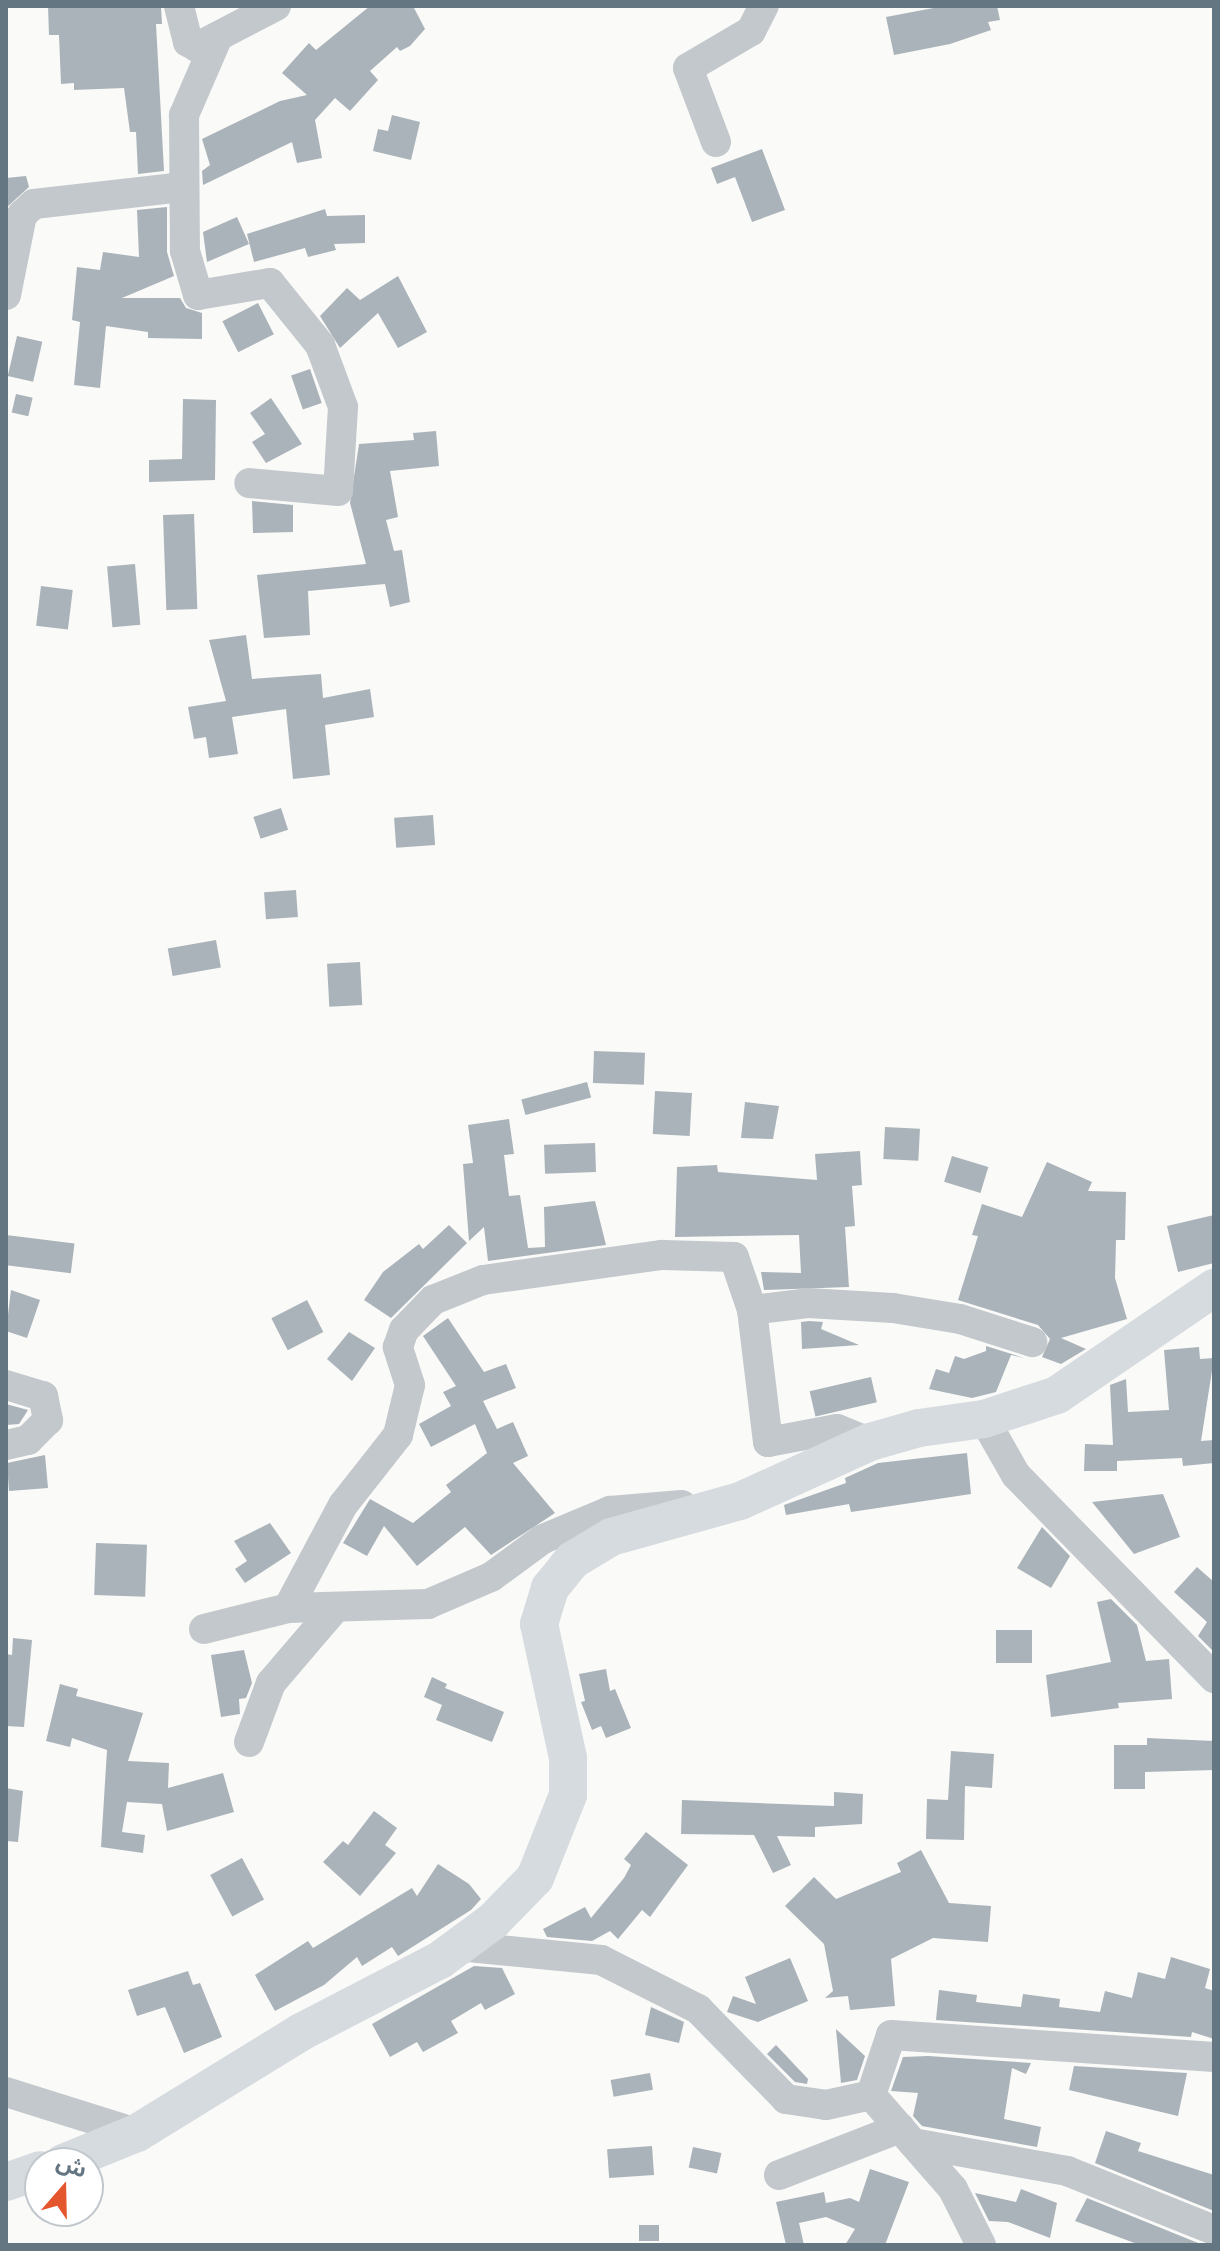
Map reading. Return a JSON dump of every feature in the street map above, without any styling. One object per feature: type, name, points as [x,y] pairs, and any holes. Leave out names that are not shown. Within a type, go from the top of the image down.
[{"type":"main road","points":[[102,2147],[137,2133],[301,2032],[458,1946],[493,1921],[535,1878],[568,1795],[568,1758],[539,1624],[550,1588],[573,1560],[611,1537],[740,1501],[870,1442],[919,1428],[984,1419],[1057,1395],[1214,1288]]},
{"type":"street","points":[[179,6],[188,42],[197,47],[216,41],[276,6]]},
{"type":"street","points":[[716,142],[688,68],[751,31],[764,6]]},
{"type":"street","points":[[216,41],[184,115],[185,251],[198,295],[270,283],[320,345],[343,407],[338,491],[249,483]]},
{"type":"street","points":[[6,295],[14,213],[34,204],[184,187]]},
{"type":"street","points":[[288,1608],[343,1505],[398,1435],[410,1385],[398,1347],[404,1330],[433,1300],[483,1280],[677,1255],[734,1257],[752,1310],[768,1442],[837,1429],[870,1442]]},
{"type":"street","points":[[752,1310],[808,1303],[893,1308],[960,1319],[1032,1342]]},
{"type":"street","points":[[6,1385],[43,1396],[48,1420],[28,1440],[6,1445]]},
{"type":"street","points":[[984,1419],[1016,1475],[1214,1678]]},
{"type":"street","points":[[204,1629],[288,1608],[428,1604],[491,1577],[543,1539],[610,1511],[740,1501]]},
{"type":"street","points":[[249,1742],[271,1683],[335,1608]]},
{"type":"street","points":[[458,1946],[601,1960],[698,2009],[786,2099],[826,2105],[871,2095]]},
{"type":"street","points":[[871,2095],[891,2035],[1214,2057]]},
{"type":"street","points":[[6,2092],[137,2133]]},
{"type":"street","points":[[871,2095],[953,2189],[981,2245]]},
{"type":"street","points":[[779,2175],[906,2136],[1067,2171],[1214,2230]]},
{"type":"building","points":[[48,6],[161,6],[162,24],[156,24],[164,171],[138,174],[136,132],[130,132],[124,88],[74,90],[74,83],[61,84],[59,35],[49,35]]},
{"type":"building","points":[[370,6],[413,6],[425,29],[410,46],[400,51],[397,47],[370,71],[378,80],[350,111],[335,98],[315,120],[322,158],[297,163],[292,142],[203,185],[202,171],[210,165],[202,139],[280,101],[307,95],[282,73],[309,43],[316,50]]},
{"type":"building","points":[[944,6],[997,6],[1000,20],[988,22],[991,30],[950,44],[894,55],[886,17]]},
{"type":"building","points":[[392,115],[420,122],[411,160],[373,151],[378,129],[388,131]]},
{"type":"building","points":[[762,149],[785,210],[752,222],[735,177],[717,184],[711,168]]},
{"type":"building","points":[[26,176],[29,187],[6,208],[6,178]]},
{"type":"building","points":[[167,207],[167,252],[174,276],[122,298],[180,298],[186,308],[202,313],[202,339],[148,338],[148,332],[106,326],[100,388],[74,385],[80,322],[72,320],[77,267],[100,270],[103,252],[139,257],[137,210]]},
{"type":"building","points":[[325,209],[327,216],[365,215],[365,243],[334,244],[336,250],[308,257],[305,248],[254,262],[247,234]]},
{"type":"building","points":[[237,217],[249,244],[207,262],[203,232]]},
{"type":"building","points":[[398,276],[427,332],[398,348],[378,313],[340,348],[320,316],[347,288],[360,300]]},
{"type":"building","points":[[258,303],[274,334],[238,352],[222,321]]},
{"type":"building","points":[[17,336],[42,342],[33,382],[8,376]]},
{"type":"building","points":[[310,369],[322,403],[303,410],[291,376]]},
{"type":"building","points":[[16,394],[33,398],[28,416],[12,413]]},
{"type":"building","points":[[271,398],[302,444],[266,463],[252,442],[265,434],[250,413]]},
{"type":"building","points":[[183,399],[216,400],[215,480],[149,482],[149,460],[182,459]]},
{"type":"building","points":[[436,431],[439,466],[390,471],[398,517],[386,520],[394,551],[402,550],[410,602],[390,607],[385,584],[308,591],[310,635],[264,638],[257,575],[366,564],[350,503],[359,444],[414,440],[413,433]]},
{"type":"building","points":[[252,501],[293,505],[293,532],[253,533]]},
{"type":"building","points":[[194,514],[197,609],[166,610],[163,515]]},
{"type":"building","points":[[135,564],[140,625],[112,627],[107,566]]},
{"type":"building","points":[[41,586],[73,590],[68,630],[36,626]]},
{"type":"building","points":[[246,635],[252,679],[321,674],[323,698],[370,689],[374,717],[325,725],[330,775],[293,779],[286,709],[232,717],[238,754],[209,758],[206,737],[194,739],[188,707],[226,701],[209,640]]},
{"type":"building","points":[[281,808],[288,830],[261,839],[253,817]]},
{"type":"building","points":[[433,815],[435,845],[396,848],[394,818]]},
{"type":"building","points":[[296,890],[298,917],[266,919],[264,892]]},
{"type":"building","points":[[216,940],[221,968],[173,976],[168,949]]},
{"type":"building","points":[[360,962],[362,1005],[329,1007],[327,964]]},
{"type":"building","points":[[594,1051],[645,1053],[644,1085],[593,1083]]},
{"type":"building","points":[[587,1082],[591,1097],[525,1115],[521,1100]]},
{"type":"building","points":[[655,1091],[692,1093],[690,1136],[653,1134]]},
{"type":"building","points":[[745,1102],[779,1106],[773,1139],[741,1138]]},
{"type":"building","points":[[509,1119],[514,1154],[504,1155],[509,1196],[520,1195],[528,1248],[545,1247],[544,1207],[595,1201],[606,1245],[488,1261],[484,1227],[469,1241],[463,1164],[473,1163],[468,1125]]},
{"type":"building","points":[[885,1127],[920,1129],[918,1161],[883,1159]]},
{"type":"building","points":[[595,1143],[596,1172],[545,1174],[544,1145]]},
{"type":"building","points":[[860,1151],[862,1185],[852,1186],[855,1226],[845,1227],[849,1287],[764,1290],[761,1272],[801,1273],[799,1235],[675,1237],[677,1167],[717,1165],[718,1172],[817,1180],[815,1154]]},
{"type":"building","points":[[952,1156],[988,1167],[980,1193],[944,1182]]},
{"type":"building","points":[[1047,1162],[1092,1182],[1088,1191],[1126,1192],[1125,1240],[1116,1240],[1115,1278],[1127,1319],[1061,1338],[1086,1349],[1061,1364],[1042,1357],[1050,1339],[1038,1325],[958,1300],[978,1236],[972,1235],[982,1204],[1022,1217]]},
{"type":"building","points":[[1214,1215],[1214,1263],[1178,1272],[1167,1226]]},
{"type":"building","points":[[449,1225],[467,1243],[391,1318],[364,1300],[383,1272],[419,1244],[423,1249]]},
{"type":"building","points":[[6,1235],[74,1243],[71,1273],[6,1265]]},
{"type":"building","points":[[11,1290],[40,1300],[27,1338],[6,1331]]},
{"type":"building","points":[[307,1300],[323,1332],[288,1350],[271,1318]]},
{"type":"building","points":[[448,1318],[484,1372],[506,1364],[516,1388],[483,1401],[497,1429],[513,1422],[528,1456],[513,1463],[555,1513],[491,1555],[465,1527],[417,1566],[384,1526],[367,1556],[343,1543],[370,1499],[413,1523],[451,1492],[446,1485],[487,1453],[475,1424],[431,1447],[419,1424],[451,1406],[443,1392],[456,1386],[423,1336]]},
{"type":"building","points":[[801,1322],[823,1322],[821,1329],[859,1345],[802,1349]]},
{"type":"building","points":[[349,1332],[375,1348],[352,1381],[327,1359]]},
{"type":"building","points":[[986,1346],[1024,1358],[1011,1355],[996,1392],[972,1398],[929,1389],[936,1369],[949,1373],[955,1356],[964,1359],[986,1351]]},
{"type":"building","points":[[1199,1347],[1200,1359],[1214,1358],[1201,1441],[1214,1440],[1214,1463],[1183,1466],[1182,1458],[1117,1461],[1117,1471],[1084,1471],[1085,1444],[1113,1445],[1110,1385],[1126,1379],[1128,1412],[1169,1410],[1164,1350]]},
{"type":"building","points":[[871,1377],[877,1402],[815,1417],[810,1391]]},
{"type":"building","points":[[6,1404],[28,1410],[19,1424],[6,1425]]},
{"type":"building","points":[[967,1453],[971,1494],[851,1512],[849,1504],[786,1515],[784,1505],[846,1483],[845,1478],[878,1463]]},
{"type":"building","points":[[45,1455],[48,1488],[9,1491],[7,1463]]},
{"type":"building","points":[[1163,1494],[1180,1537],[1134,1554],[1092,1502]]},
{"type":"building","points":[[270,1523],[291,1553],[245,1583],[235,1569],[247,1561],[234,1541]]},
{"type":"building","points":[[1042,1527],[1070,1556],[1051,1588],[1017,1568]]},
{"type":"building","points":[[96,1543],[147,1545],[145,1597],[94,1595]]},
{"type":"building","points":[[1197,1567],[1214,1582],[1214,1652],[1198,1636],[1207,1622],[1174,1592]]},
{"type":"building","points":[[1111,1599],[1137,1625],[1146,1661],[1169,1659],[1172,1699],[1118,1703],[1119,1708],[1051,1717],[1046,1675],[1111,1662],[1097,1602]]},
{"type":"building","points":[[996,1630],[1032,1630],[1032,1663],[996,1663]]},
{"type":"building","points":[[13,1638],[32,1640],[24,1727],[6,1726],[6,1654],[12,1655]]},
{"type":"building","points":[[244,1650],[252,1683],[246,1698],[239,1699],[240,1714],[221,1717],[211,1655]]},
{"type":"building","points":[[606,1669],[610,1691],[615,1689],[631,1728],[606,1738],[601,1726],[592,1730],[581,1702],[585,1701],[579,1674]]},
{"type":"building","points":[[432,1677],[447,1684],[445,1688],[504,1712],[492,1742],[436,1720],[442,1705],[424,1697]]},
{"type":"building","points":[[60,1684],[78,1689],[76,1696],[143,1713],[128,1761],[169,1763],[168,1788],[223,1773],[234,1812],[167,1831],[162,1804],[127,1802],[122,1832],[145,1835],[143,1853],[101,1847],[107,1750],[72,1738],[70,1747],[46,1741]]},
{"type":"building","points":[[1147,1738],[1214,1741],[1214,1770],[1145,1772],[1145,1789],[1114,1789],[1114,1745],[1147,1745]]},
{"type":"building","points":[[951,1751],[994,1754],[992,1788],[965,1786],[964,1840],[926,1839],[927,1799],[948,1800]]},
{"type":"building","points":[[6,1788],[23,1791],[18,1842],[6,1841]]},
{"type":"building","points":[[834,1792],[863,1794],[862,1824],[815,1827],[815,1837],[777,1836],[791,1865],[773,1873],[754,1835],[681,1834],[682,1800],[834,1806]]},
{"type":"building","points":[[374,1811],[397,1828],[385,1845],[396,1853],[360,1896],[323,1862],[343,1841],[348,1845]]},
{"type":"building","points":[[646,1832],[688,1865],[650,1917],[642,1910],[618,1939],[610,1931],[592,1941],[547,1937],[543,1929],[585,1907],[591,1918],[624,1878],[631,1865],[624,1859]]},
{"type":"building","points":[[921,1850],[949,1903],[991,1906],[988,1942],[933,1938],[891,1959],[895,2006],[850,2010],[848,1996],[825,1998],[833,1991],[824,1944],[785,1906],[814,1877],[836,1899],[901,1872],[897,1863]]},
{"type":"building","points":[[242,1858],[264,1899],[232,1916],[210,1875]]},
{"type":"building","points":[[438,1864],[469,1884],[481,1899],[471,1910],[398,1956],[392,1947],[362,1966],[357,1957],[324,1985],[275,2011],[255,1975],[308,1941],[313,1948],[412,1888],[417,1896]]},
{"type":"building","points":[[1171,1957],[1210,1969],[1205,1988],[1214,1991],[1214,2039],[1192,2032],[1191,2037],[936,2020],[939,1990],[977,1995],[976,2002],[1021,2007],[1023,1994],[1060,1999],[1059,2007],[1100,2012],[1105,1991],[1132,1998],[1138,1972],[1165,1979]]},
{"type":"building","points":[[790,1958],[808,2001],[758,2022],[727,2012],[733,1996],[756,2004],[745,1977]]},
{"type":"building","points":[[474,1966],[502,1968],[515,1994],[485,2010],[481,2003],[451,2021],[458,2033],[423,2052],[417,2042],[390,2057],[372,2024]]},
{"type":"building","points":[[188,1971],[193,1985],[200,1983],[222,2037],[184,2053],[165,2007],[137,2016],[128,1990]]},
{"type":"building","points":[[651,2007],[684,2022],[679,2043],[645,2035]]},
{"type":"building","points":[[836,2029],[865,2056],[857,2080],[841,2083]]},
{"type":"building","points":[[776,2045],[808,2079],[807,2084],[795,2082],[767,2054]]},
{"type":"building","points":[[903,2057],[1031,2063],[1026,2074],[1012,2068],[1004,2119],[1041,2127],[1037,2147],[922,2126],[913,2116],[918,2093],[891,2091]]},
{"type":"building","points":[[1074,2066],[1187,2073],[1178,2116],[1069,2090]]},
{"type":"building","points":[[650,2073],[653,2090],[614,2097],[611,2080]]},
{"type":"building","points":[[1106,2131],[1141,2143],[1138,2151],[1214,2175],[1214,2211],[1095,2163]]},
{"type":"building","points":[[652,2146],[654,2175],[609,2178],[607,2149]]},
{"type":"building","points":[[693,2147],[721,2153],[717,2174],[689,2168]]},
{"type":"building","points":[[870,2169],[909,2182],[885,2245],[845,2245],[855,2229],[826,2217],[799,2223],[804,2245],[786,2245],[776,2202],[824,2192],[826,2203],[850,2198],[859,2202]]},
{"type":"building","points":[[1021,2189],[1057,2203],[1050,2238],[1008,2222],[989,2221],[975,2193],[1016,2202]]},
{"type":"building","points":[[1087,2198],[1203,2245],[1140,2245],[1075,2221]]},
{"type":"building","points":[[639,2225],[659,2225],[659,2241],[639,2241]]}]
